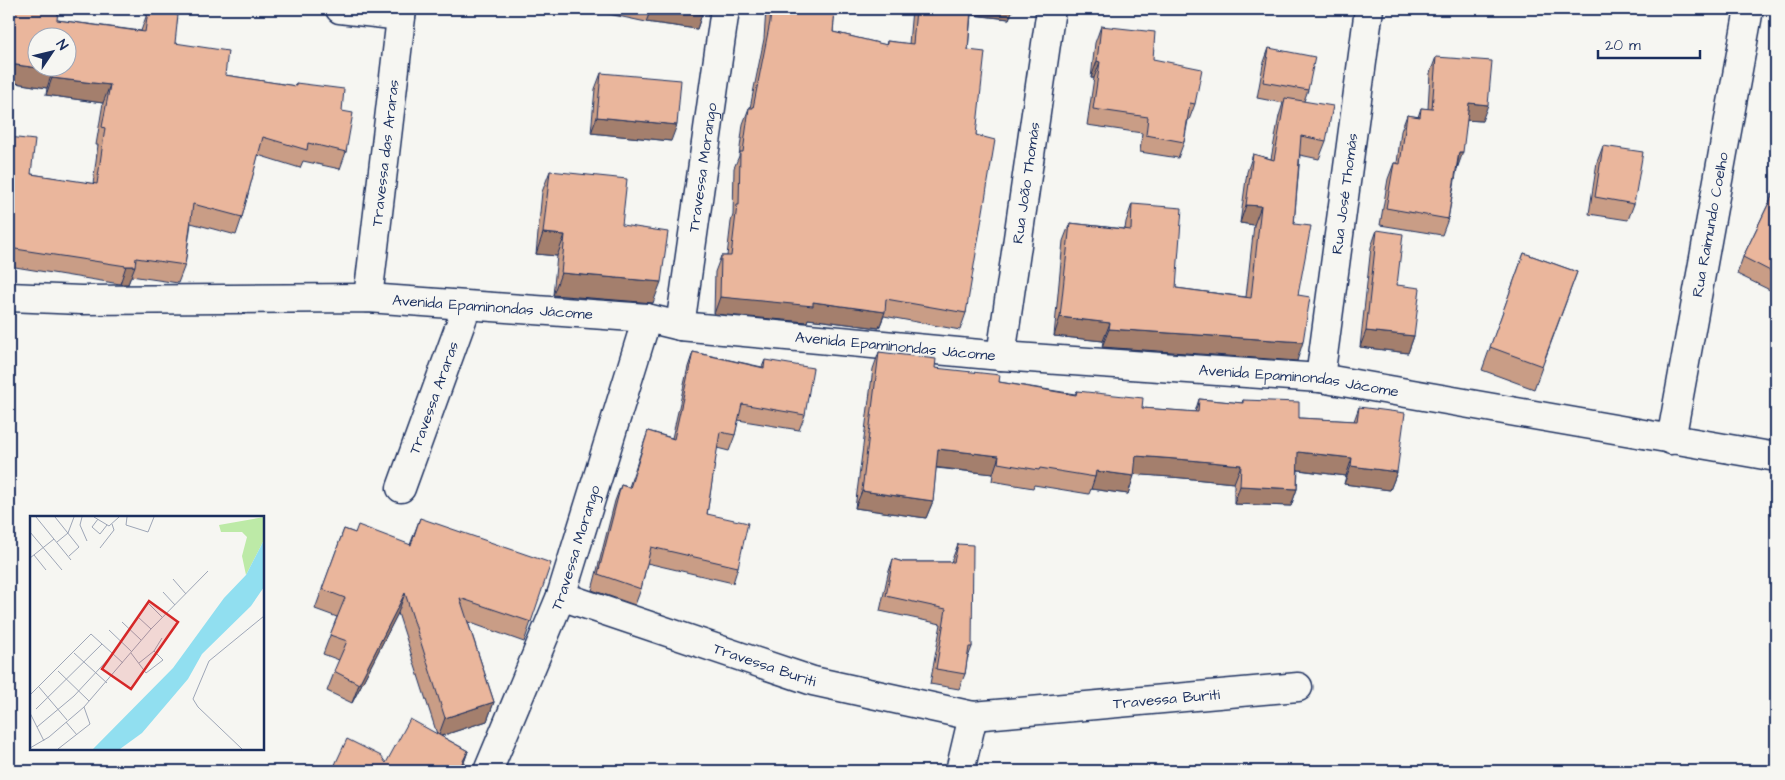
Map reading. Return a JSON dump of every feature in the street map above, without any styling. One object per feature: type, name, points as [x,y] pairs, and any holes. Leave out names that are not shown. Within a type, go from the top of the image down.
[{"type":"street","points":[[340,9],[401,13]]},
{"type":"street","name":"Travessa Morango","points":[[680,326],[725,9]]},
{"type":"street","name":"Rua João Thomás","points":[[1001,356],[1051,9]]},
{"type":"street","name":"Rua José Thomás","points":[[1320,378],[1369,9]]},
{"type":"street","name":"Rua Raimundo Coelho","points":[[1671,440],[1749,9]]},
{"type":"street","name":"Travessa das Araras","points":[[368,298],[401,13]]},
{"type":"street","name":"Avenida Epaminondas Jácome","points":[[9,296],[81,300],[368,298],[647,318],[680,326],[1001,356],[1320,378],[1776,458]]},
{"type":"street","name":"Travessa Araras","points":[[401,488],[467,306]]},
{"type":"street","name":"Travessa Morango","points":[[488,771],[561,596],[647,318]]},
{"type":"street","name":"Travessa Buriti","points":[[561,596],[813,681],[974,716],[1298,687]]},
{"type":"street","points":[[960,771],[974,716]]},
{"type":"building","points":[[9,9],[58,9],[57,20],[145,32],[148,11],[178,15],[175,43],[228,51],[225,75],[296,86],[296,83],[344,89],[342,111],[353,113],[346,152],[308,143],[307,150],[263,137],[242,217],[193,204],[185,265],[136,258],[135,266],[126,266],[9,248],[9,137],[35,140],[31,174],[97,184],[105,128],[102,127],[110,85],[52,78],[78,78],[78,28],[28,28],[28,67],[9,64]]},
{"type":"building","points":[[666,9],[703,9],[702,14]]},
{"type":"building","points":[[771,9],[835,9],[833,32],[887,45],[887,41],[913,44],[916,9],[971,9],[968,50],[985,52],[976,135],[995,140],[966,313],[886,299],[885,312],[813,302],[813,306],[720,297],[721,256],[731,256],[737,205],[739,205],[740,152],[743,152],[749,108],[753,108]]},
{"type":"building","points":[[1101,26],[1155,32],[1153,59],[1202,69],[1195,104],[1190,103],[1184,142],[1146,135],[1148,117],[1093,109],[1100,62],[1097,61]]},
{"type":"building","points":[[1269,48],[1315,57],[1308,90],[1263,82]]},
{"type":"building","points":[[1436,57],[1492,61],[1488,105],[1469,103],[1463,152],[1459,152],[1448,219],[1386,208],[1394,163],[1400,164],[1407,115],[1420,117],[1421,108],[1432,109]]},
{"type":"building","points":[[601,73],[681,80],[677,125],[597,117]]},
{"type":"building","points":[[1285,98],[1333,106],[1326,141],[1301,136],[1294,224],[1311,226],[1298,295],[1310,297],[1303,342],[1109,329],[1110,323],[1060,317],[1070,223],[1131,230],[1132,204],[1182,208],[1176,288],[1251,298],[1261,206],[1246,205],[1253,154],[1274,160]]},
{"type":"building","points":[[1603,146],[1643,152],[1634,204],[1595,197]]},
{"type":"building","points":[[550,171],[627,179],[622,225],[668,232],[661,282],[561,273],[565,235],[543,233]]},
{"type":"building","points":[[1776,188],[1776,274],[1743,257]]},
{"type":"building","points":[[1377,230],[1403,234],[1397,285],[1420,288],[1414,336],[1366,331]]},
{"type":"building","points":[[1524,253],[1577,272],[1542,366],[1490,347]]},
{"type":"building","points":[[693,352],[764,368],[765,360],[813,368],[805,415],[742,404],[735,435],[720,432],[707,514],[748,523],[738,567],[651,547],[641,589],[598,574],[621,485],[630,488],[648,431],[674,439]]},
{"type":"building","points":[[879,352],[936,359],[935,368],[1000,375],[999,382],[1076,395],[1077,391],[1143,398],[1142,408],[1198,412],[1199,399],[1243,403],[1243,400],[1299,402],[1299,418],[1357,421],[1359,407],[1405,413],[1397,472],[1351,466],[1352,458],[1298,452],[1297,489],[1240,486],[1241,465],[1136,456],[1134,476],[1096,471],[1095,477],[998,463],[999,456],[938,449],[933,501],[862,491]]},
{"type":"building","points":[[420,518],[551,563],[531,622],[460,598],[494,702],[445,718],[405,593],[359,684],[334,671],[347,641],[330,635],[345,598],[322,589],[344,529],[355,533],[358,525],[411,545]]},
{"type":"building","points":[[958,544],[973,545],[972,647],[969,647],[965,674],[936,669],[946,609],[886,596],[893,559],[903,562],[954,562]]},
{"type":"building","points":[[410,719],[468,751],[458,771],[332,771],[347,739],[381,756],[386,763]]}]
